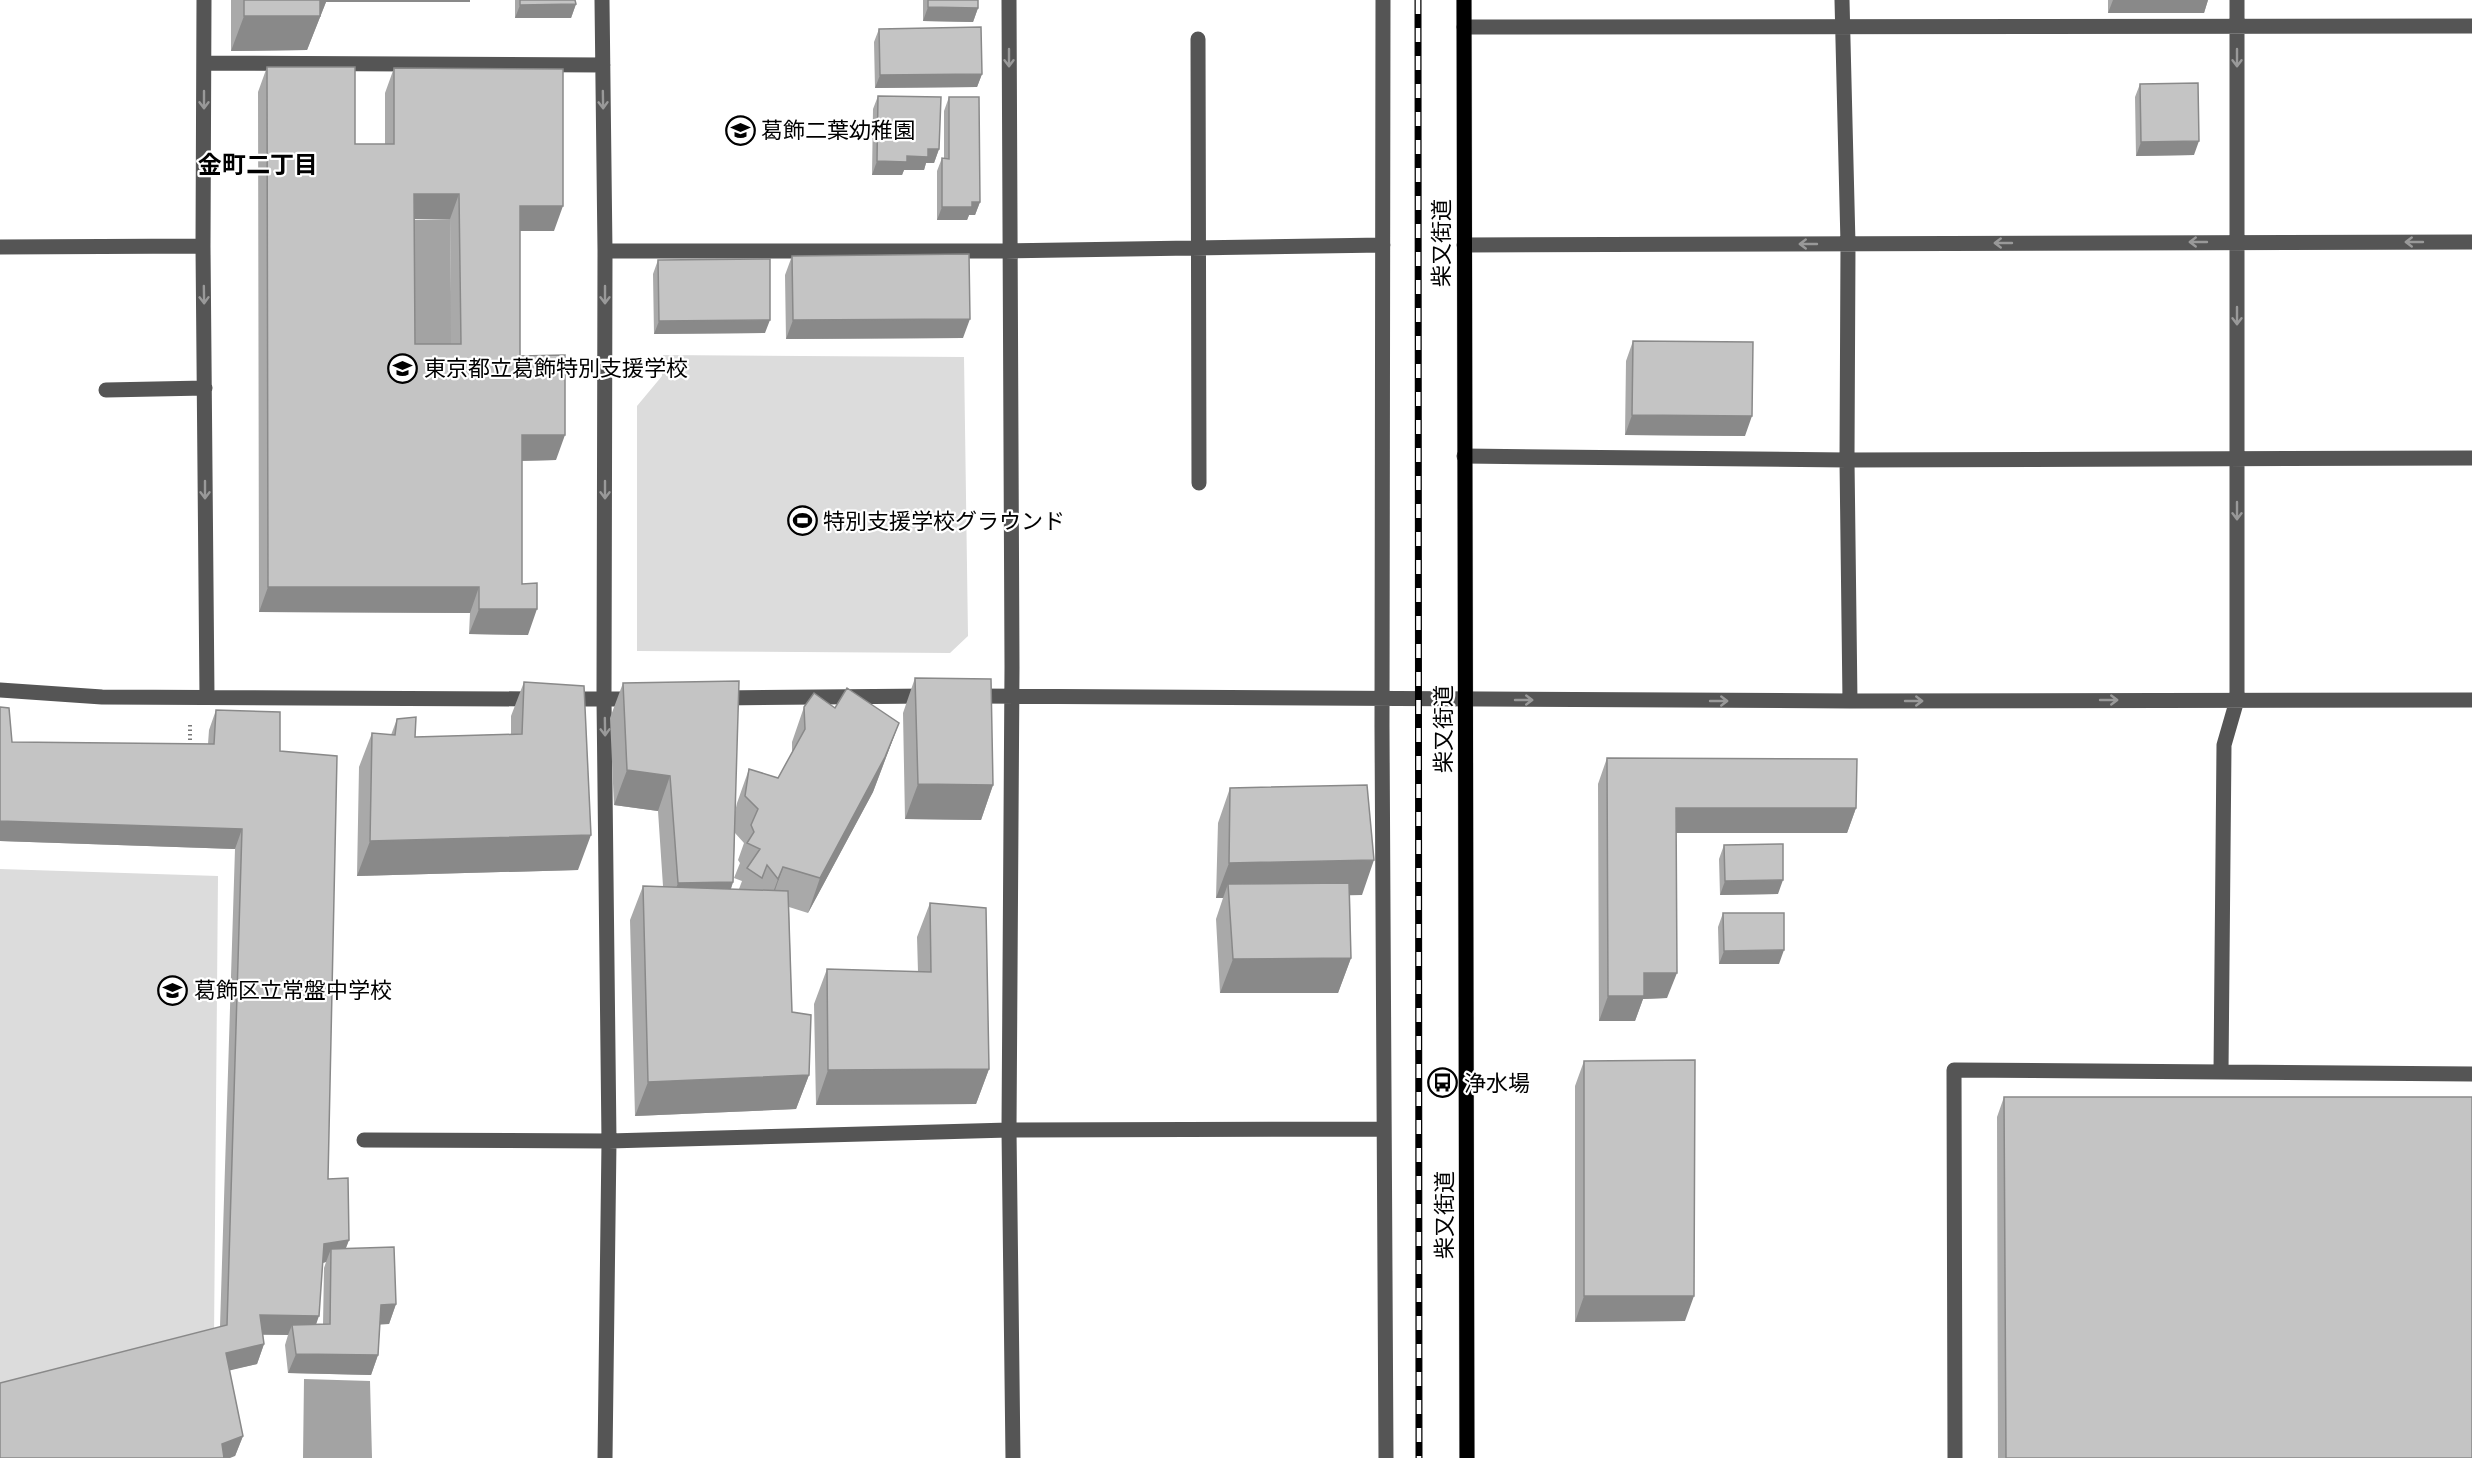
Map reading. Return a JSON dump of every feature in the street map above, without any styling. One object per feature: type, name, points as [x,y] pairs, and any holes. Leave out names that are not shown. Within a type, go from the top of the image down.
[{"type":"main road","name":"柴又街道","points":[[1464,0],[1467,1458]]},
{"type":"street","points":[[204,0],[203,246],[207,697]]},
{"type":"street","points":[[602,0],[605,251],[604,699],[609,1141],[605,1458]]},
{"type":"street","points":[[1009,0],[1012,696],[1009,1130],[1013,1458]]},
{"type":"street","points":[[1383,0],[1386,1458]]},
{"type":"street","points":[[1842,0],[1848,244],[1847,460],[1850,702]]},
{"type":"street","points":[[2221,1072],[2224,745],[2237,700],[2237,0]]},
{"type":"street","points":[[1464,27],[2472,26]]},
{"type":"street","points":[[1198,39],[1200,483]]},
{"type":"street","points":[[205,63],[603,65]]},
{"type":"street","points":[[1464,245],[2472,242]]},
{"type":"street","points":[[605,251],[1009,250],[1383,245]]},
{"type":"street","points":[[0,246],[203,246]]},
{"type":"street","points":[[106,390],[205,388]]},
{"type":"street","points":[[1464,456],[1847,460],[2472,458]]},
{"type":"street","points":[[0,690],[102,697],[652,699]]},
{"type":"street","points":[[700,699],[1012,696],[1850,702],[2472,700]]},
{"type":"street","points":[[1955,1458],[1954,1070],[2472,1074]]},
{"type":"street","points":[[364,1140],[609,1141],[1009,1130],[1384,1129]]},
{"type":"path","points":[[189,752],[190,718]]},
{"type":"shaded area","points":[[450,219],[452,370],[406,370],[405,220]]},
{"type":"shaded area","name":"特別支援学校グラウンド","points":[[663,355],[964,357],[968,636],[950,653],[637,651],[637,406],[662,376]]},
{"type":"shaded area","points":[[0,869],[218,876],[214,1339],[0,1393]]},
{"type":"shaded area","points":[[304,1379],[370,1381],[372,1458],[303,1458]]},
{"type":"building","points":[[244,0],[320,0],[320,16],[244,16]]},
{"type":"building","points":[[520,0],[575,0],[576,4],[520,5]]},
{"type":"building","points":[[928,0],[978,0],[978,8],[928,7]]},
{"type":"building","points":[[981,27],[982,74],[880,75],[879,29]]},
{"type":"building","name":"東京都立葛飾特別支援学校","points":[[267,67],[355,67],[355,144],[394,144],[394,68],[563,69],[563,206],[520,206],[520,356],[565,355],[565,435],[522,435],[522,584],[537,583],[537,609],[479,609],[479,587],[268,587]],"holes":[[[414,194],[459,194],[461,344],[415,344]]]},
{"type":"building","points":[[2198,83],[2199,141],[2141,142],[2140,84]]},
{"type":"building","points":[[878,96],[941,97],[939,149],[928,149],[928,157],[907,156],[907,162],[877,161]]},
{"type":"building","points":[[949,97],[979,97],[980,202],[972,202],[972,207],[942,207],[942,158],[949,159]]},
{"type":"building","points":[[969,254],[970,319],[793,320],[792,256]]},
{"type":"building","points":[[770,259],[770,320],[659,321],[658,260]]},
{"type":"building","points":[[1633,341],[1753,342],[1752,416],[1632,415]]},
{"type":"building","points":[[915,678],[991,679],[993,785],[918,784]]},
{"type":"building","points":[[739,681],[733,882],[678,883],[670,776],[627,770],[623,683]]},
{"type":"building","points":[[524,682],[584,686],[591,835],[370,841],[372,733],[395,735],[397,719],[416,717],[415,737],[522,734]]},
{"type":"building","points":[[847,688],[899,723],[885,757],[820,878],[783,867],[778,879],[767,865],[762,878],[747,868],[760,849],[747,843],[754,832],[751,825],[758,809],[745,796],[749,769],[778,778],[805,729],[804,707],[814,693],[835,708]]},
{"type":"building","points":[[0,707],[9,708],[12,742],[214,744],[216,710],[280,712],[280,751],[337,756],[328,1179],[348,1178],[349,1240],[324,1244],[319,1316],[260,1315],[264,1344],[226,1353],[243,1436],[222,1444],[224,1458],[0,1458],[0,1383],[227,1325],[242,829],[0,821]]},
{"type":"building","points":[[1607,758],[1857,759],[1856,808],[1676,808],[1677,973],[1644,973],[1644,996],[1608,996]]},
{"type":"building","points":[[1367,785],[1374,860],[1229,863],[1230,788]]},
{"type":"building","points":[[1783,844],[1783,880],[1725,881],[1724,845]]},
{"type":"building","points":[[1349,883],[1351,958],[1233,959],[1228,884]]},
{"type":"building","points":[[643,886],[788,891],[792,1012],[811,1015],[809,1075],[648,1082]]},
{"type":"building","points":[[930,903],[986,908],[989,1069],[828,1070],[827,969],[931,972]]},
{"type":"building","points":[[1723,913],[1784,913],[1784,950],[1724,951]]},
{"type":"building","points":[[1695,1060],[1694,1296],[1584,1296],[1584,1061]]},
{"type":"building","points":[[2004,1097],[2472,1097],[2472,1458],[2006,1458]]},
{"type":"building","points":[[394,1247],[396,1304],[381,1305],[378,1355],[296,1354],[292,1325],[330,1324],[331,1249]]},
{"type":"railway","points":[[1418,0],[1419,1458]]},
{"type":"place","name":"葛飾二葉幼稚園","points":[[740,130]]},
{"type":"place","name":"東京都立葛飾特別支援学校","points":[[403,368]]},
{"type":"place","name":"特別支援学校グラウンド","points":[[802,521]]},
{"type":"place","name":"葛飾区立常盤中学校","points":[[173,990]]},
{"type":"place","name":"浄水場","points":[[1443,1083]]},
{"type":"district","name":"金町二丁目","points":[[258,164]]}]
